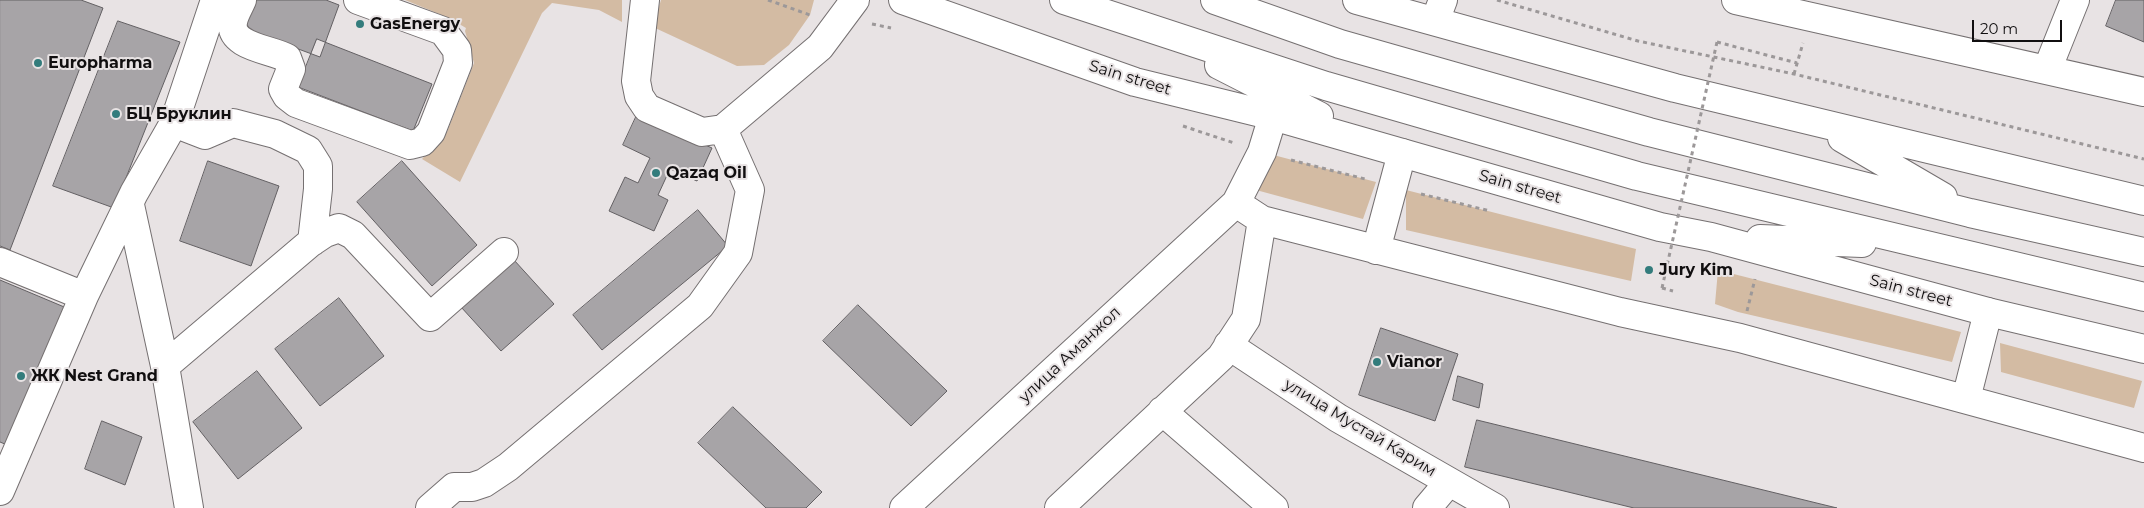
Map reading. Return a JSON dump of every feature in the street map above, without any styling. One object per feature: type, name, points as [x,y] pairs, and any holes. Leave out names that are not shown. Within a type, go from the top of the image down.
[{"type":"main road","points":[[0,491],[84,296],[130,205],[134,193],[174,123],[215,0]]},
{"type":"main road","points":[[242,0],[233,23],[234,34],[240,41],[278,53],[287,58],[291,69],[283,89],[292,100],[410,146],[422,142],[431,132],[458,63],[457,50],[444,31],[358,0]]},
{"type":"main road","points":[[645,0],[636,81],[639,96],[647,108],[702,132],[723,129],[820,47],[855,0]]},
{"type":"main road","name":"Sain street","points":[[903,0],[1136,82],[1272,116],[1660,227],[1711,237],[1988,312],[2144,349]]},
{"type":"main road","points":[[1064,0],[1326,86],[1637,176],[2144,297]]},
{"type":"main road","points":[[1215,0],[1340,44],[1630,127],[1970,213],[2144,252]]},
{"type":"main road","points":[[1357,0],[1439,10],[1675,88],[2144,201]]},
{"type":"main road","points":[[1736,0],[2144,92]]},
{"type":"main road","points":[[2047,70],[2075,0]]},
{"type":"main road","points":[[1146,28],[1374,145]]},
{"type":"main road","points":[[1272,116],[1262,152],[1236,203],[1262,220],[1620,312],[1740,338],[2144,448]]},
{"type":"main road","points":[[174,123],[205,135],[232,124],[275,134],[308,150],[318,166],[318,189],[312,242]]},
{"type":"main road","points":[[1816,123],[1970,213]]},
{"type":"main road","points":[[430,508],[454,487],[472,487],[484,482],[508,466],[700,306],[738,253],[750,190],[723,129]]},
{"type":"main road","points":[[1376,250],[1402,153]]},
{"type":"main road","name":"улица Аманжол","points":[[904,508],[1236,203]]},
{"type":"main road","points":[[130,205],[165,366],[189,508]]},
{"type":"main road","points":[[1059,508],[1221,357],[1246,319],[1262,220]]},
{"type":"main road","points":[[165,366],[312,242],[325,233],[339,228],[353,235],[430,317],[504,252]]},
{"type":"main road","points":[[1711,237],[1924,246]]},
{"type":"main road","points":[[0,262],[84,296]]},
{"type":"main road","points":[[1966,399],[1988,312]]},
{"type":"main road","name":"улица Мустай Карим","points":[[1228,345],[1338,418],[1494,508]]},
{"type":"main road","points":[[1162,412],[1274,508]]},
{"type":"main road","points":[[1428,508],[1449,482]]},
{"type":"path","points":[[1497,0],[1638,41],[1794,74],[2144,159]]},
{"type":"path","points":[[1662,288],[1717,42],[1795,62],[1797,63],[1794,74]]},
{"type":"shaded area","points":[[405,0],[622,0],[622,22],[599,10],[552,3],[542,13],[460,182],[422,159],[447,132],[474,63],[465,31],[466,28],[449,18]]},
{"type":"shaded area","points":[[661,0],[814,0],[810,15],[789,45],[764,65],[737,66],[653,27]]},
{"type":"shaded area","points":[[1262,152],[1376,182],[1363,219],[1245,187]]},
{"type":"shaded area","points":[[1406,190],[1636,249],[1631,281],[1406,230]]},
{"type":"shaded area","points":[[1718,270],[1961,332],[1952,362],[1738,312],[1715,304]]},
{"type":"shaded area","points":[[2000,343],[2142,381],[2134,408],[2001,372]]},
{"type":"building","points":[[0,0],[81,0],[103,8],[10,250],[0,246]]},
{"type":"building","points":[[254,0],[326,0],[339,5],[320,57],[244,29]]},
{"type":"building","points":[[2116,0],[2144,0],[2144,42],[2106,26]]},
{"type":"building","name":"БЦ Бруклин","points":[[118,21],[180,42],[114,208],[53,186]]},
{"type":"building","points":[[317,39],[432,84],[413,131],[298,87]]},
{"type":"building","name":"Qazaq Oil","points":[[637,115],[712,148],[697,181],[670,169],[658,195],[668,200],[654,231],[609,211],[625,177],[638,183],[650,158],[623,145]]},
{"type":"building","points":[[208,161],[279,186],[251,266],[180,241]]},
{"type":"building","points":[[402,161],[477,245],[432,286],[357,202]]},
{"type":"building","points":[[698,210],[728,246],[602,350],[573,315]]},
{"type":"building","points":[[514,260],[554,304],[501,351],[461,307]]},
{"type":"building","name":"ЖК Nest Grand","points":[[0,280],[69,309],[12,447],[0,442]]},
{"type":"building","points":[[339,298],[384,356],[320,406],[275,349]]},
{"type":"building","points":[[858,305],[947,391],[911,426],[823,341]]},
{"type":"building","points":[[1381,328],[1458,354],[1435,421],[1359,395]]},
{"type":"building","points":[[257,371],[302,428],[238,479],[193,422]]},
{"type":"building","points":[[1458,376],[1483,384],[1479,408],[1453,400]]},
{"type":"building","points":[[733,407],[822,492],[806,508],[766,508],[698,443]]},
{"type":"building","points":[[1477,420],[1837,508],[1634,508],[1465,467]]},
{"type":"building","points":[[102,421],[142,437],[125,485],[85,469]]},
{"type":"place","name":"GasEnergy","points":[[360,24]]},
{"type":"place","name":"Europharma","points":[[38,63]]},
{"type":"place","name":"БЦ Бруклин","points":[[116,114]]},
{"type":"place","name":"Qazaq Oil","points":[[656,173]]},
{"type":"place","name":"Jury Kim","points":[[1649,270]]},
{"type":"place","name":"Vianor","points":[[1377,362]]},
{"type":"place","name":"ЖК Nest Grand","points":[[21,376]]}]
